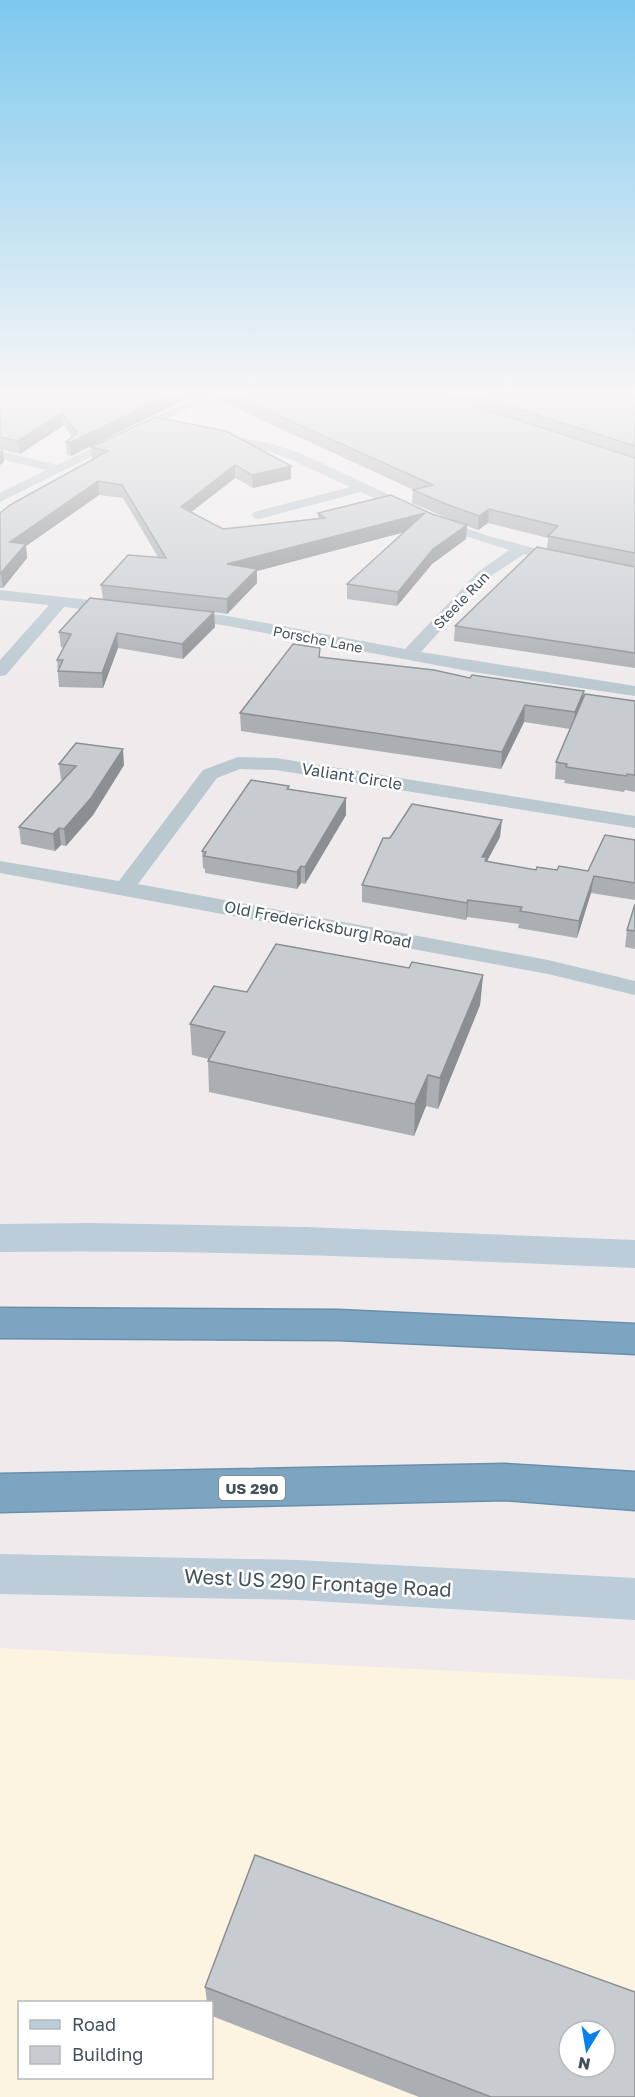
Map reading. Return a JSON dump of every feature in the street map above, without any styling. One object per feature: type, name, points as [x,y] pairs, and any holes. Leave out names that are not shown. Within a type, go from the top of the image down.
[{"type":"highway","points":[[0,1323],[338,1325],[635,1339]]},
{"type":"highway","name":"US 290","points":[[0,1493],[505,1482],[635,1491]]},
{"type":"main road","points":[[0,1238],[294,1240],[626,1256]]},
{"type":"main road","name":"West US 290 Frontage Road","points":[[0,1574],[276,1579],[635,1599]]},
{"type":"street","points":[[259,515],[339,494]]},
{"type":"street","points":[[374,494],[436,522],[520,550],[581,564]]},
{"type":"street","name":"Steele Run","points":[[408,656],[483,575],[520,550]]},
{"type":"street","points":[[0,594],[137,610]]},
{"type":"street","points":[[0,671],[60,602]]},
{"type":"street","name":"Porsche Lane","points":[[170,614],[228,621],[408,656],[635,691]]},
{"type":"street","name":"Valiant Circle","points":[[124,888],[210,774],[238,764],[276,764],[635,822]]},
{"type":"street","name":"Old Fredericksburg Road","points":[[0,867],[548,967],[635,988]]},
{"type":"shaded area","points":[[0,1648],[635,1680],[635,2097],[0,2097]]},
{"type":"building","points":[[30,494],[79,494],[10,542],[26,544],[0,574],[0,513]]},
{"type":"building","points":[[127,494],[198,494],[181,507],[223,529],[325,518],[318,513],[391,495],[432,514],[467,525],[433,549],[398,592],[347,584],[425,513],[227,564],[257,569],[227,599],[101,585],[128,555],[166,558]]},
{"type":"building","points":[[422,494],[635,494],[635,553],[548,536],[558,526],[489,509],[479,516]]},
{"type":"building","points":[[537,547],[635,567],[635,653],[455,626]]},
{"type":"building","points":[[90,598],[214,612],[182,644],[117,633],[102,673],[58,671],[63,660],[57,660],[71,634],[59,632]]},
{"type":"building","points":[[293,644],[320,648],[319,657],[584,691],[575,712],[525,705],[502,752],[240,713]]},
{"type":"building","points":[[585,694],[635,701],[635,775],[627,774],[626,776],[566,767],[567,764],[556,762]]},
{"type":"building","points":[[76,743],[123,749],[91,798],[64,829],[59,828],[53,834],[19,827],[76,766],[59,764]]},
{"type":"building","points":[[251,780],[289,786],[287,789],[346,798],[305,867],[301,866],[297,872],[204,856],[206,852],[202,851]]},
{"type":"building","points":[[412,804],[502,820],[482,857],[487,857],[485,861],[536,870],[537,867],[557,870],[559,866],[588,871],[605,835],[635,840],[635,883],[594,876],[579,921],[520,911],[522,907],[468,900],[467,903],[362,885],[383,838],[390,838]]},
{"type":"building","points":[[635,904],[635,931],[627,930]]},
{"type":"building","points":[[276,944],[409,968],[412,962],[483,975],[440,1078],[428,1075],[415,1104],[208,1061],[225,1032],[190,1024],[214,986],[247,992]]},
{"type":"building","points":[[255,1855],[635,1992],[635,2097],[491,2097],[205,1987]]}]
